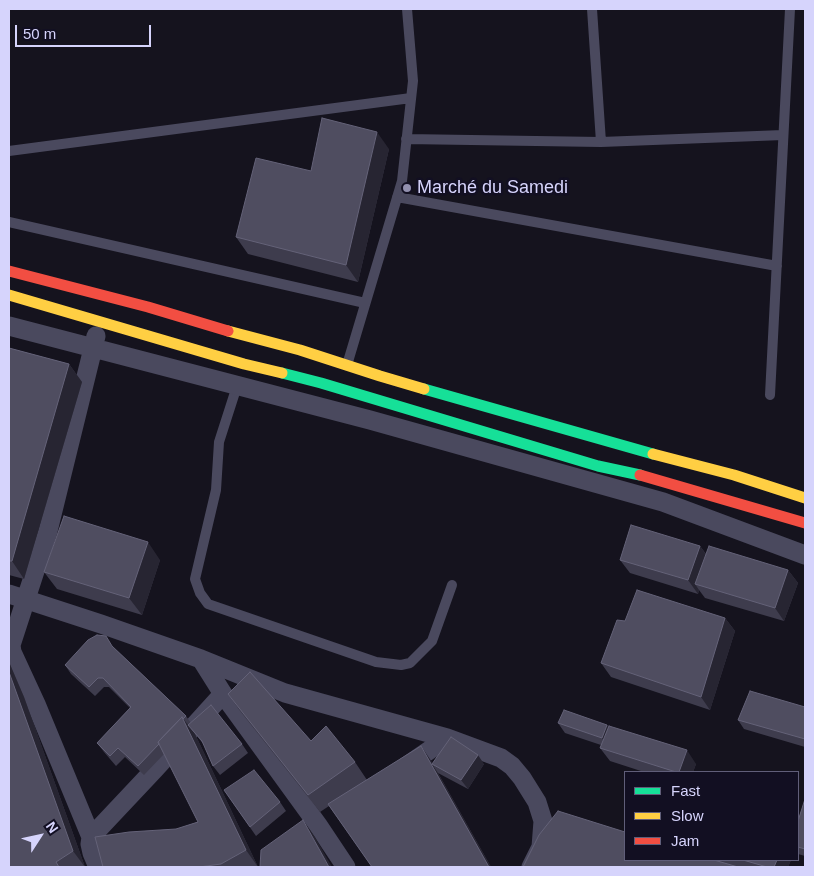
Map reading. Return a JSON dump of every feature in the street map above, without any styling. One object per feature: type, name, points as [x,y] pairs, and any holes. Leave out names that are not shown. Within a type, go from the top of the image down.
[{"type":"street","points":[[9,271],[148,307],[208,326],[300,350],[635,462],[734,475],[805,498]]},
{"type":"street","points":[[9,295],[100,320],[244,364],[321,383],[598,466],[635,462],[668,484],[805,523]]},
{"type":"street","points":[[98,867],[90,844],[91,837],[36,704],[12,652],[11,645],[18,597],[48,531],[100,320]]},
{"type":"street","points":[[9,326],[370,420],[663,502],[805,555]]},
{"type":"street","points":[[237,386],[252,338]]},
{"type":"street","points":[[370,420],[380,376]]},
{"type":"street","points":[[663,502],[668,484]]},
{"type":"street","points":[[18,597],[201,659],[285,693],[447,738],[501,758],[512,766],[522,778],[537,802],[543,821],[541,847],[531,867]]},
{"type":"street","points":[[201,659],[311,829],[346,867]]},
{"type":"street","points":[[91,837],[223,694]]},
{"type":"street","points":[[392,776],[447,738]]},
{"type":"street","points":[[311,829],[335,814]]},
{"type":"lane","points":[[346,366],[402,181],[413,81],[407,9]]},
{"type":"lane","points":[[592,9],[601,142]]},
{"type":"lane","points":[[770,395],[790,9]]},
{"type":"lane","points":[[9,151],[411,98]]},
{"type":"lane","points":[[406,139],[601,142],[783,135]]},
{"type":"lane","points":[[397,197],[776,266]]},
{"type":"lane","points":[[9,222],[365,303]]},
{"type":"lane","points":[[237,386],[219,442],[216,490],[196,579],[200,593],[208,604],[376,662],[401,665],[410,664],[432,641],[452,585]]},
{"type":"building","points":[[322,118],[377,132],[346,265],[236,237],[256,158],[311,171]]},
{"type":"building","points":[[9,348],[69,364],[12,561],[9,561]]},
{"type":"building","points":[[64,516],[148,542],[129,598],[44,572]]},
{"type":"building","points":[[631,525],[700,546],[688,580],[620,560]]},
{"type":"building","points":[[709,546],[788,570],[775,608],[695,584]]},
{"type":"building","points":[[637,590],[725,618],[701,697],[601,663],[617,620],[625,621]]},
{"type":"building","points":[[97,635],[106,636],[112,646],[186,716],[183,719],[182,717],[158,742],[159,744],[138,766],[118,748],[110,756],[97,743],[131,707],[103,678],[98,678],[89,687],[65,665],[88,640]]},
{"type":"building","points":[[9,672],[73,851],[56,862],[59,867],[9,867]]},
{"type":"building","points":[[250,672],[311,741],[326,726],[355,762],[308,795],[228,694]]},
{"type":"building","points":[[750,691],[805,707],[805,739],[738,720]]},
{"type":"building","points":[[211,705],[242,744],[213,766],[202,741],[188,725]]},
{"type":"building","points":[[564,710],[607,725],[602,738],[558,723]]},
{"type":"building","points":[[182,717],[246,850],[221,864],[199,867],[103,867],[95,837],[129,832],[176,829],[198,822],[158,742]]},
{"type":"building","points":[[609,726],[687,750],[679,771],[673,771],[600,748]]},
{"type":"building","points":[[451,737],[478,755],[461,780],[432,764]]},
{"type":"building","points":[[421,746],[489,867],[372,867],[328,804]]},
{"type":"building","points":[[254,770],[280,802],[250,827],[224,790]]},
{"type":"building","points":[[805,799],[805,849],[799,847],[799,818]]},
{"type":"building","points":[[558,811],[624,832],[624,861],[717,861],[738,867],[523,867],[539,835]]},
{"type":"building","points":[[303,820],[329,867],[260,867],[261,850]]},
{"type":"building","points":[[746,861],[777,861],[774,867]]},
{"type":"traffic: fast","points":[[282,373],[598,466],[640,475]]},
{"type":"traffic: fast","points":[[424,389],[653,454]]},
{"type":"traffic: slow","points":[[9,295],[244,364],[282,373]]},
{"type":"traffic: slow","points":[[228,331],[300,350],[424,389]]},
{"type":"traffic: slow","points":[[653,454],[734,475],[805,498]]},
{"type":"traffic: jam","points":[[9,271],[148,307],[228,331]]},
{"type":"traffic: jam","points":[[640,475],[805,523]]},
{"type":"place","name":"Marché du Samedi","points":[[407,188]]}]
